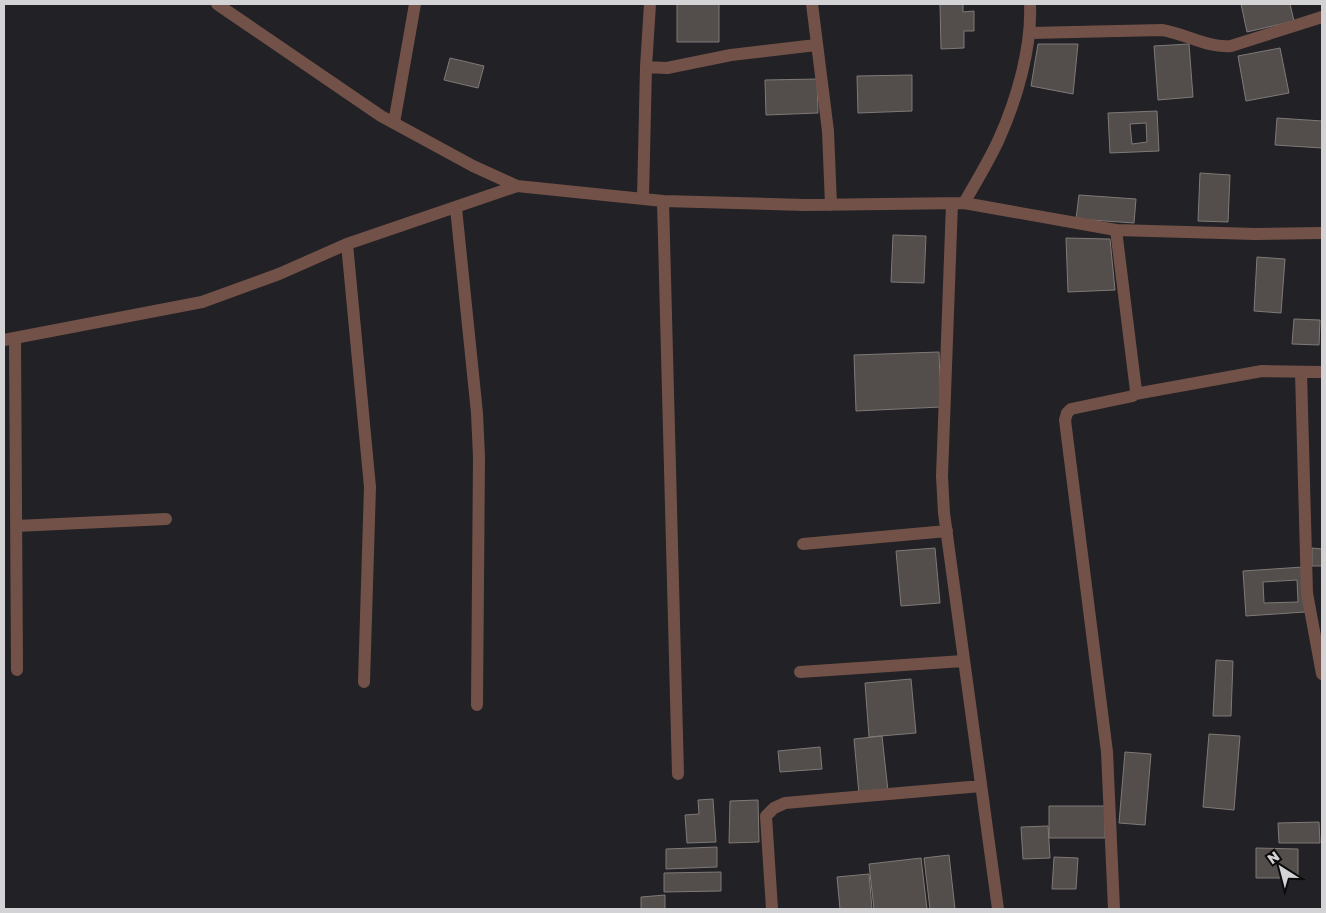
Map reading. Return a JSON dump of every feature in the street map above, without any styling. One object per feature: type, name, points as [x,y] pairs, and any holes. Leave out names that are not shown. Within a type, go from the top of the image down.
[{"type":"street","points":[[217,4],[381,116],[473,166],[518,186],[663,201],[831,205],[958,203],[1116,230],[1256,234],[1322,233]]},
{"type":"street","points":[[394,123],[415,4]]},
{"type":"street","points":[[643,198],[646,68],[650,4]]},
{"type":"street","points":[[812,4],[828,131],[831,205]]},
{"type":"street","points":[[998,909],[946,531],[942,476],[958,203],[999,139],[1021,77],[1030,33],[1030,4]]},
{"type":"street","points":[[1030,33],[1162,30],[1176,32],[1217,47],[1231,46],[1322,17]]},
{"type":"street","points":[[646,68],[668,68],[731,55],[816,46]]},
{"type":"street","points":[[17,670],[16,526],[9,339],[202,302],[279,274],[347,244],[518,186]]},
{"type":"street","points":[[663,201],[678,774]]},
{"type":"street","points":[[456,208],[477,413],[479,457],[476,705]]},
{"type":"street","points":[[1116,230],[1136,389],[1135,394]]},
{"type":"street","points":[[347,244],[370,487],[364,682]]},
{"type":"street","points":[[1114,909],[1106,752],[1066,420],[1067,413],[1071,408],[1135,394],[1262,371],[1322,372]]},
{"type":"street","points":[[1301,372],[1308,593],[1322,674]]},
{"type":"street","points":[[16,526],[166,519]]},
{"type":"street","points":[[803,544],[946,531]]},
{"type":"street","points":[[800,672],[963,661]]},
{"type":"street","points":[[772,909],[766,816],[774,808],[785,803],[980,786]]},
{"type":"building","points":[[677,4],[719,4],[719,42],[677,42]]},
{"type":"building","points":[[940,4],[963,4],[963,12],[974,11],[974,31],[964,31],[964,48],[941,49]]},
{"type":"building","points":[[1241,4],[1290,4],[1294,21],[1247,32]]},
{"type":"building","points":[[1038,44],[1078,44],[1073,94],[1031,86]]},
{"type":"building","points":[[1189,44],[1193,97],[1158,100],[1154,46]]},
{"type":"building","points":[[1280,48],[1289,93],[1246,101],[1238,56]]},
{"type":"building","points":[[450,58],[484,66],[478,88],[444,80]]},
{"type":"building","points":[[912,75],[912,111],[858,113],[857,76]]},
{"type":"building","points":[[817,79],[818,113],[766,115],[765,80]]},
{"type":"building","points":[[1157,111],[1159,151],[1110,153],[1108,113]],"holes":[[[1146,123],[1147,142],[1132,144],[1130,124]]]},
{"type":"building","points":[[1277,118],[1322,121],[1322,148],[1275,145]]},
{"type":"building","points":[[1200,173],[1230,175],[1228,222],[1198,221]]},
{"type":"building","points":[[1079,195],[1136,199],[1134,223],[1076,219]]},
{"type":"building","points":[[893,235],[926,236],[924,283],[891,282]]},
{"type":"building","points":[[1066,238],[1110,239],[1115,290],[1068,292]]},
{"type":"building","points":[[1257,257],[1285,259],[1281,313],[1254,311]]},
{"type":"building","points":[[1294,319],[1320,320],[1319,345],[1292,344]]},
{"type":"building","points":[[939,352],[941,407],[856,411],[854,355]]},
{"type":"building","points":[[935,548],[940,603],[901,606],[896,551]]},
{"type":"building","points":[[1312,548],[1322,549],[1322,566],[1312,566]]},
{"type":"building","points":[[1303,567],[1305,612],[1246,616],[1243,571]],"holes":[[[1297,580],[1298,602],[1264,603],[1263,582]]]},
{"type":"building","points":[[1216,660],[1233,661],[1231,716],[1213,716]]},
{"type":"building","points":[[911,679],[916,733],[869,737],[865,683]]},
{"type":"building","points":[[1209,734],[1240,736],[1234,810],[1203,807]]},
{"type":"building","points":[[882,736],[888,791],[859,794],[854,739]]},
{"type":"building","points":[[820,747],[822,769],[780,772],[778,751]]},
{"type":"building","points":[[1125,752],[1151,754],[1145,825],[1119,823]]},
{"type":"building","points":[[713,799],[716,842],[687,843],[685,815],[699,814],[698,800]]},
{"type":"building","points":[[758,800],[759,842],[729,843],[730,801]]},
{"type":"building","points":[[1049,806],[1105,806],[1105,838],[1049,838]]},
{"type":"building","points":[[1319,822],[1320,843],[1279,843],[1278,823]]},
{"type":"building","points":[[1048,826],[1050,858],[1023,859],[1021,827]]},
{"type":"building","points":[[717,847],[717,867],[666,869],[666,849]]},
{"type":"building","points":[[1256,848],[1298,849],[1298,878],[1256,878]]},
{"type":"building","points":[[949,855],[955,909],[930,909],[924,858]]},
{"type":"building","points":[[1054,857],[1078,858],[1076,889],[1052,889]]},
{"type":"building","points":[[921,858],[927,909],[874,909],[869,864]]},
{"type":"building","points":[[721,872],[721,891],[664,892],[664,873]]},
{"type":"building","points":[[869,874],[872,909],[840,909],[837,877]]},
{"type":"building","points":[[665,895],[665,909],[641,909],[641,897]]}]
